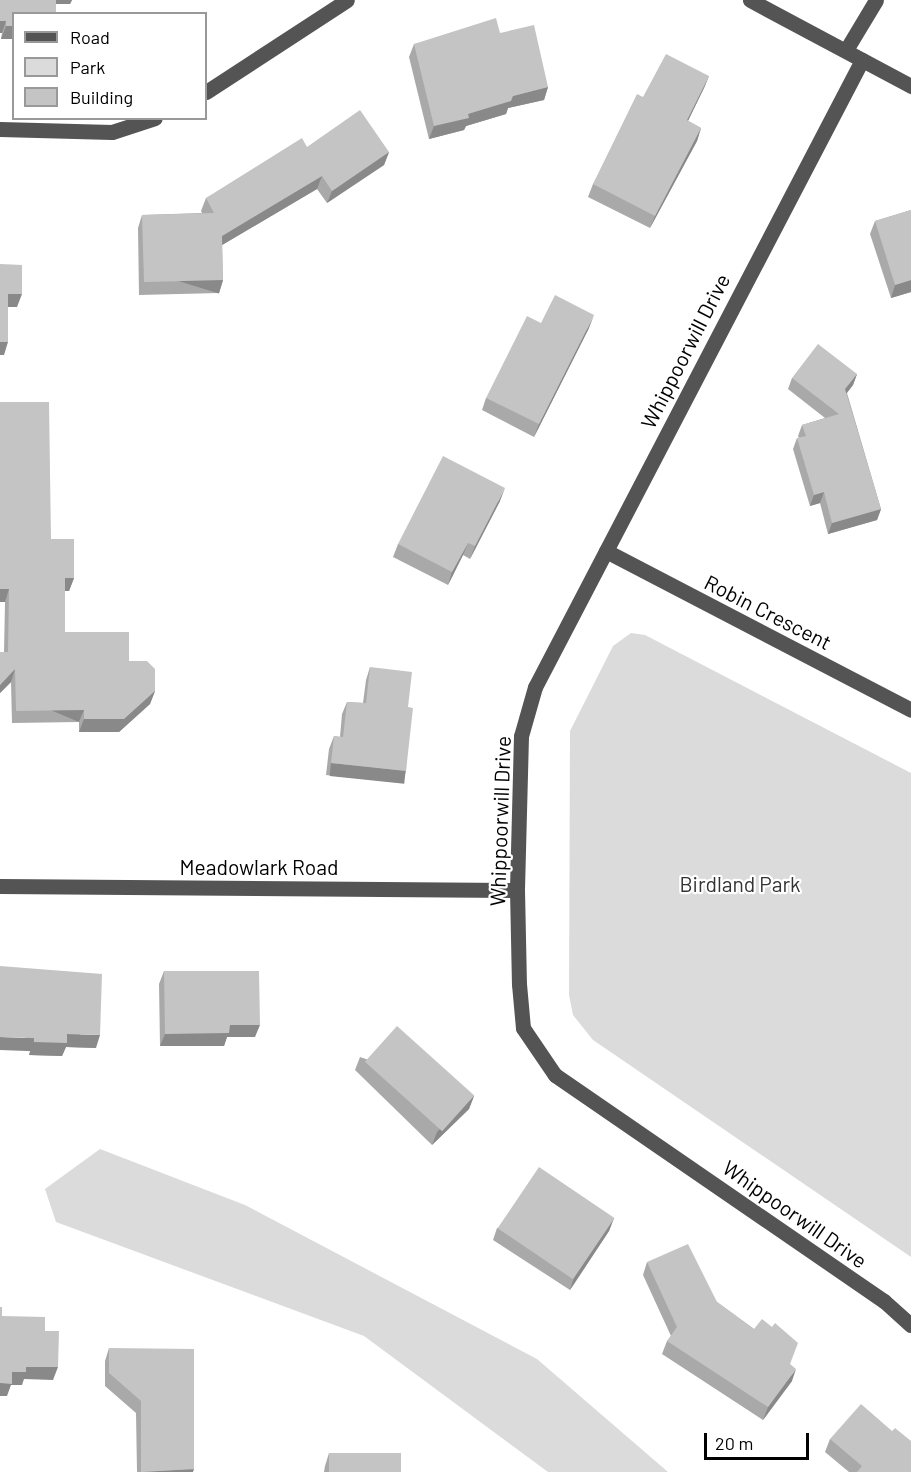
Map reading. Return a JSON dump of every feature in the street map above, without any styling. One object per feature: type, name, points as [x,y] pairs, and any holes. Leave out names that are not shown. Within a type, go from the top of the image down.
[{"type":"street","points":[[207,91],[347,0]]},
{"type":"street","points":[[750,0],[911,86]]},
{"type":"street","points":[[846,50],[876,0]]},
{"type":"street","name":"Whippoorwill Drive","points":[[862,60],[535,687],[524,726],[517,890],[523,1028],[555,1075],[884,1301],[911,1325]]},
{"type":"street","points":[[0,129],[112,132],[150,120]]},
{"type":"street","name":"Robin Crescent","points":[[606,551],[911,710]]},
{"type":"street","name":"Meadowlark Road","points":[[0,886],[517,890]]},
{"type":"green space","name":"Birdland Park","points":[[631,633],[645,635],[911,773],[911,1257],[593,1040],[573,1015],[569,995],[570,731],[613,646]]},
{"type":"green space","points":[[100,1149],[245,1205],[537,1359],[668,1472],[548,1472],[364,1336],[56,1222],[45,1189]]},
{"type":"building","points":[[0,0],[56,0],[56,12],[12,12],[12,26],[6,26],[6,21],[0,21]]},
{"type":"building","points":[[496,18],[500,33],[534,25],[548,87],[513,96],[511,101],[468,114],[469,118],[434,126],[414,44]]},
{"type":"building","points":[[666,54],[709,76],[687,120],[701,128],[655,216],[593,184],[637,94],[643,97]]},
{"type":"building","points":[[360,110],[389,152],[332,191],[322,176],[222,236],[223,280],[144,282],[142,215],[214,213],[206,198],[302,138],[307,147]]},
{"type":"building","points":[[911,210],[911,280],[895,285],[875,221]]},
{"type":"building","points":[[0,264],[22,265],[22,294],[8,294],[8,342],[0,342]]},
{"type":"building","points":[[555,295],[594,315],[539,424],[486,398],[527,316],[541,323]]},
{"type":"building","points":[[818,344],[857,374],[845,389],[881,509],[832,523],[824,492],[814,495],[797,438],[806,436],[802,425],[839,414],[792,378]]},
{"type":"building","points":[[0,402],[49,402],[51,539],[74,539],[74,578],[65,578],[65,632],[129,632],[129,661],[147,661],[155,669],[155,691],[124,719],[84,719],[84,710],[16,711],[15,669],[0,685],[0,652],[8,652],[9,589],[0,589]]},
{"type":"building","points":[[443,456],[505,488],[475,546],[468,543],[452,572],[398,544]]},
{"type":"building","points":[[370,667],[412,672],[408,707],[413,708],[406,771],[331,763],[334,736],[343,737],[347,702],[366,703]]},
{"type":"building","points":[[0,966],[102,974],[100,1035],[67,1034],[67,1043],[34,1042],[34,1038],[0,1037]]},
{"type":"building","points":[[164,971],[259,971],[260,1025],[230,1025],[229,1033],[165,1034]]},
{"type":"building","points":[[397,1026],[474,1096],[442,1131],[365,1062]]},
{"type":"building","points":[[539,1167],[614,1218],[573,1279],[498,1228]]},
{"type":"building","points":[[688,1244],[717,1302],[754,1329],[762,1319],[772,1327],[775,1323],[798,1343],[790,1364],[796,1369],[768,1407],[667,1341],[677,1327],[647,1262]]},
{"type":"building","points":[[0,1307],[2,1307],[2,1316],[45,1317],[45,1331],[59,1331],[58,1367],[26,1367],[26,1372],[12,1372],[12,1384],[0,1383]]},
{"type":"building","points":[[109,1348],[194,1349],[194,1469],[141,1472],[141,1401],[109,1373]]},
{"type":"building","points":[[861,1404],[892,1431],[895,1428],[911,1441],[911,1472],[857,1472],[862,1466],[830,1439]]},
{"type":"building","points":[[329,1453],[401,1453],[401,1472],[329,1472]]}]
